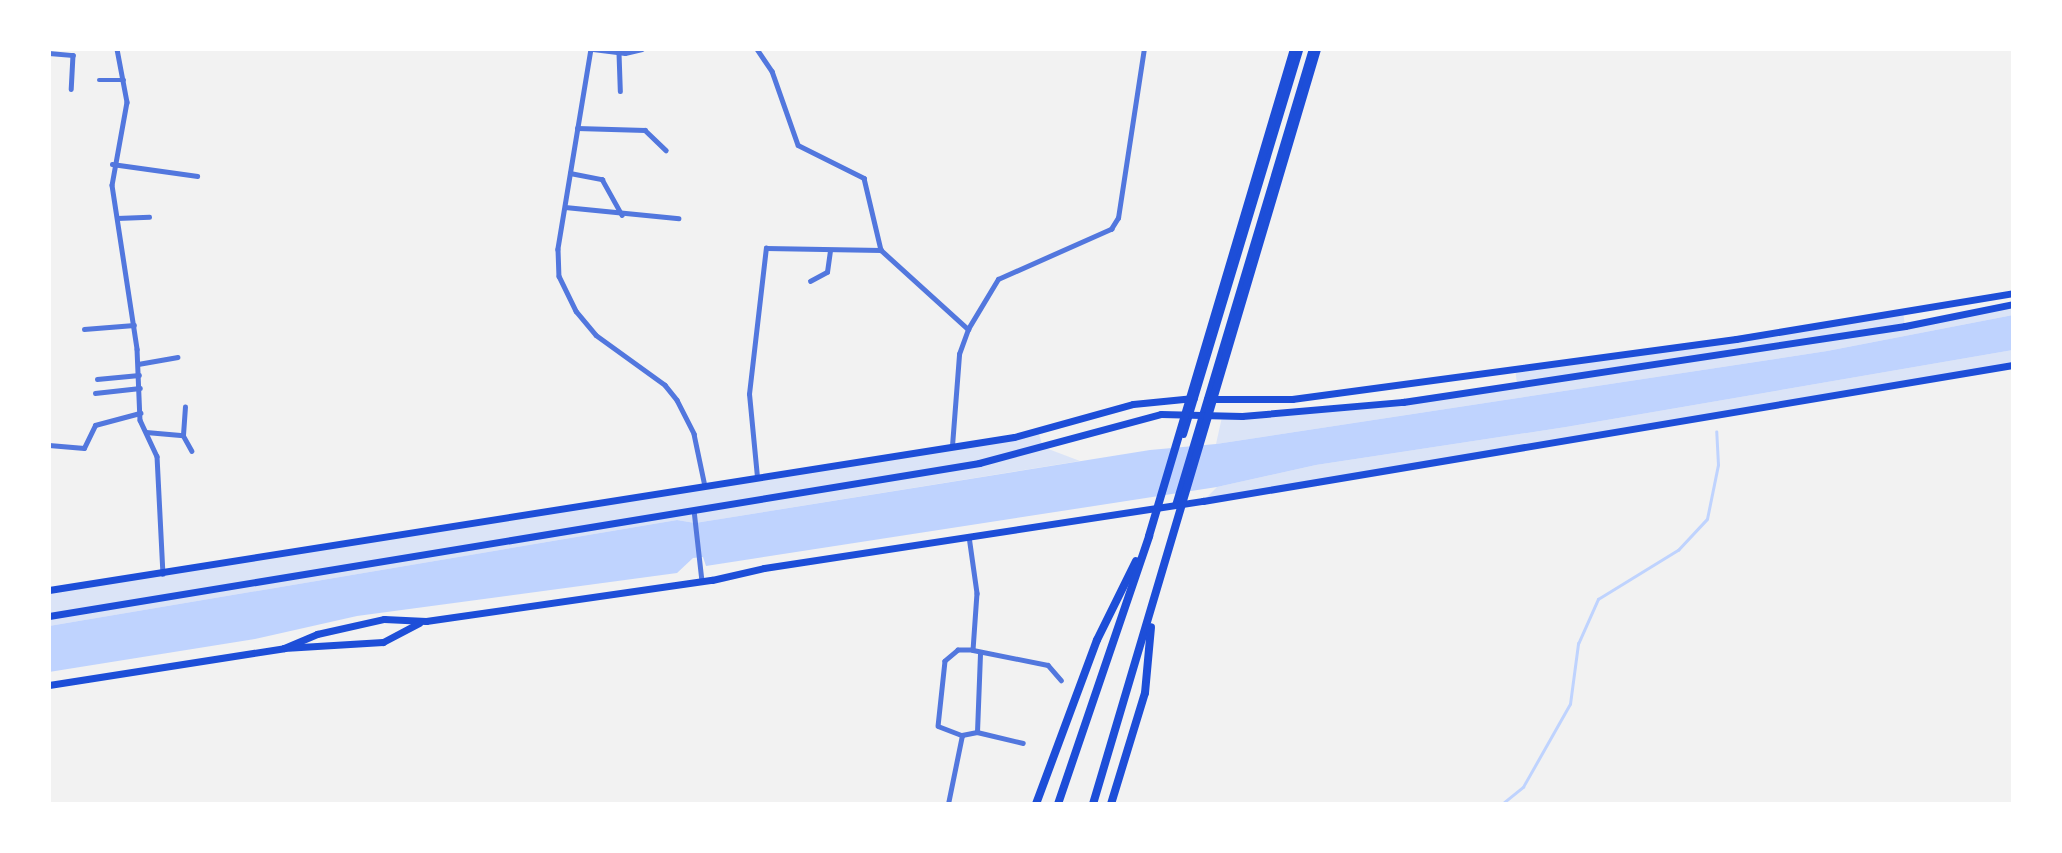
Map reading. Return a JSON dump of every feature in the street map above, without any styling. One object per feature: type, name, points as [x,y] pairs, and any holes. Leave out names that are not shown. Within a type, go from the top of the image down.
[{"type":"highway","points":[[1058,804],[1149,536],[1297,49]]},
{"type":"highway","points":[[1094,804],[1153,610],[1175,524],[1315,49]]},
{"type":"highway","points":[[1036,804],[1097,640],[1149,536]]},
{"type":"highway","points":[[1111,804],[1145,693],[1153,610]]},
{"type":"main road","points":[[1161,507],[1297,49]]},
{"type":"main road","points":[[1175,505],[1315,49]]},
{"type":"main road","points":[[49,616],[694,513],[979,463],[1145,417],[1293,413],[1517,385],[1905,326],[2010,305],[2009,293],[1736,339],[1265,402],[1207,399]]},
{"type":"main road","points":[[1903,312],[1905,326]]},
{"type":"main road","points":[[1736,339],[1738,352]]},
{"type":"main road","points":[[284,648],[363,622],[426,621],[702,581],[2013,365]]},
{"type":"main road","points":[[1515,368],[1517,385]]},
{"type":"main road","points":[[49,590],[163,574],[952,446],[1038,431],[1133,404],[1194,398]]},
{"type":"main road","points":[[1038,431],[1043,447]]},
{"type":"main road","points":[[49,685],[284,648],[383,642],[426,621]]},
{"type":"street","points":[[117,49],[124,80],[125,126],[112,164],[117,218],[134,325],[140,412],[157,456],[163,574]]},
{"type":"street","points":[[642,49],[619,53],[592,49],[558,249],[565,293],[596,335],[665,385],[677,400],[694,434],[705,487]]},
{"type":"street","points":[[757,49],[772,71],[797,145],[815,157],[857,171],[869,185],[881,250],[968,330]]},
{"type":"street","points":[[952,446],[956,374],[968,330],[1006,273],[1111,229],[1115,223],[1144,49]]},
{"type":"street","points":[[49,53],[73,55],[71,89]]},
{"type":"street","points":[[619,53],[620,91]]},
{"type":"street","points":[[99,80],[124,80]]},
{"type":"street","points":[[578,128],[645,130],[666,150]]},
{"type":"street","points":[[112,164],[197,176]]},
{"type":"street","points":[[570,173],[602,179],[622,215]]},
{"type":"street","points":[[565,207],[622,215],[678,218]]},
{"type":"street","points":[[117,218],[149,217]]},
{"type":"street","points":[[757,477],[749,394],[765,252],[774,246],[831,251],[881,250]]},
{"type":"street","points":[[810,281],[827,272],[831,251]]},
{"type":"street","points":[[84,330],[134,325]]},
{"type":"street","points":[[138,364],[177,357]]},
{"type":"street","points":[[97,379],[139,375]]},
{"type":"street","points":[[95,393],[140,388]]},
{"type":"street","points":[[186,407],[183,435],[192,451]]},
{"type":"street","points":[[49,445],[84,448],[95,425],[140,412]]},
{"type":"street","points":[[146,432],[183,435]]},
{"type":"street","points":[[694,513],[702,581]]},
{"type":"street","points":[[969,536],[977,593],[973,650]]},
{"type":"street","points":[[1023,743],[977,732],[962,735],[938,726],[943,670],[951,654],[973,650],[980,654],[1048,665],[1061,680]]},
{"type":"street","points":[[977,732],[980,654]]},
{"type":"street","points":[[948,804],[962,735]]},
{"type":"shaded area","points":[[2013,304],[2013,315],[1827,351],[1216,444],[1222,417],[1293,413],[1517,384],[1515,368],[1903,312],[1905,326]]},
{"type":"shaded area","points":[[2013,350],[2013,365],[1203,501],[1217,487],[1316,465],[1566,427]]},
{"type":"shaded area","points":[[1038,431],[1043,447],[1080,461],[695,523],[677,520],[49,626],[49,590]]},
{"type":"water","points":[[2013,315],[2013,350],[1566,427],[1316,465],[1217,487],[706,566],[703,557],[693,558],[677,573],[357,616],[255,639],[49,672],[49,626],[677,520],[695,523],[1150,450],[1216,444],[1827,351]]},
{"type":"waterway","points":[[1502,804],[1523,787],[1570,704],[1578,644],[1598,599],[1678,550],[1707,519],[1718,465],[1716,432]]}]
